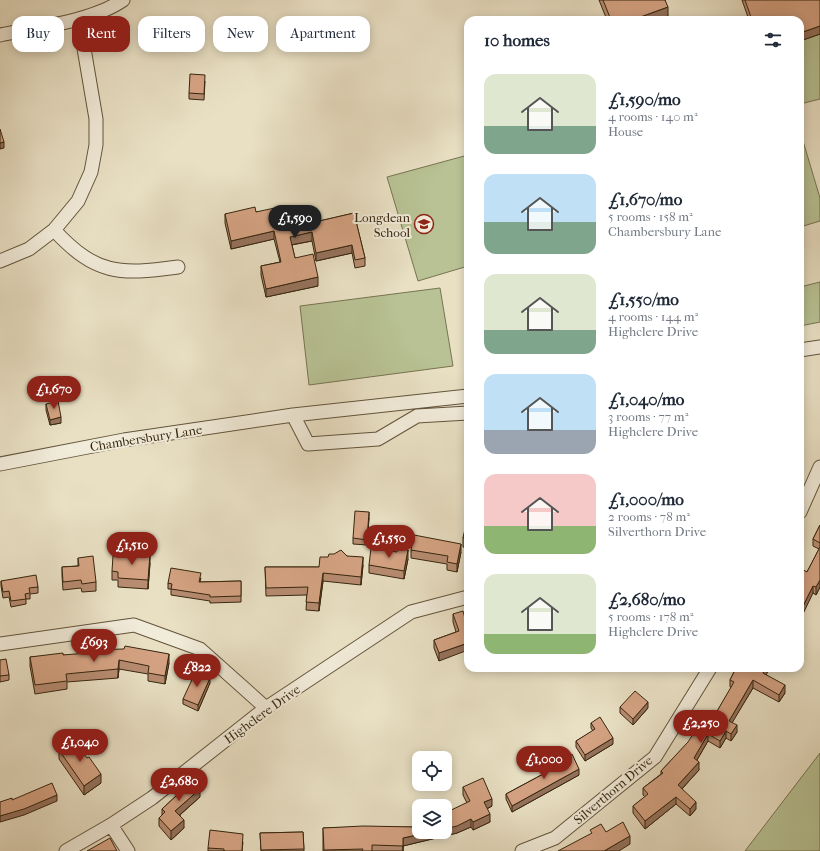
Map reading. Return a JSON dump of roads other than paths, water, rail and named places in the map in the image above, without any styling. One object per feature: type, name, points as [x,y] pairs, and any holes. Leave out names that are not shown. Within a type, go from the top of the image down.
[{"type":"street","points":[[87,16],[116,5],[123,0]]},
{"type":"street","points":[[0,35],[72,20]]},
{"type":"street","points":[[0,261],[29,249],[54,230],[78,201],[91,172],[96,145],[96,119],[85,52]]},
{"type":"street","points":[[54,230],[65,242],[89,262],[118,271],[143,272],[178,267]]},
{"type":"street","points":[[804,349],[820,347]]},
{"type":"street","name":"Chambersbury Lane","points":[[0,464],[124,440],[293,415],[464,396]]},
{"type":"street","points":[[293,415],[308,444],[378,439],[416,416],[464,413]]},
{"type":"street","points":[[804,503],[820,467]]},
{"type":"street","name":"Highclere Drive","points":[[66,851],[111,825],[152,798],[266,708],[411,612],[464,598]]},
{"type":"street","points":[[0,644],[134,625],[200,649],[266,708]]},
{"type":"street","name":"Silverthorn Drive","points":[[522,851],[555,838],[655,757],[708,672]]},
{"type":"street","points":[[111,825],[128,851]]},
{"type":"place","name":"Longdean School","points":[[424,224]]}]
